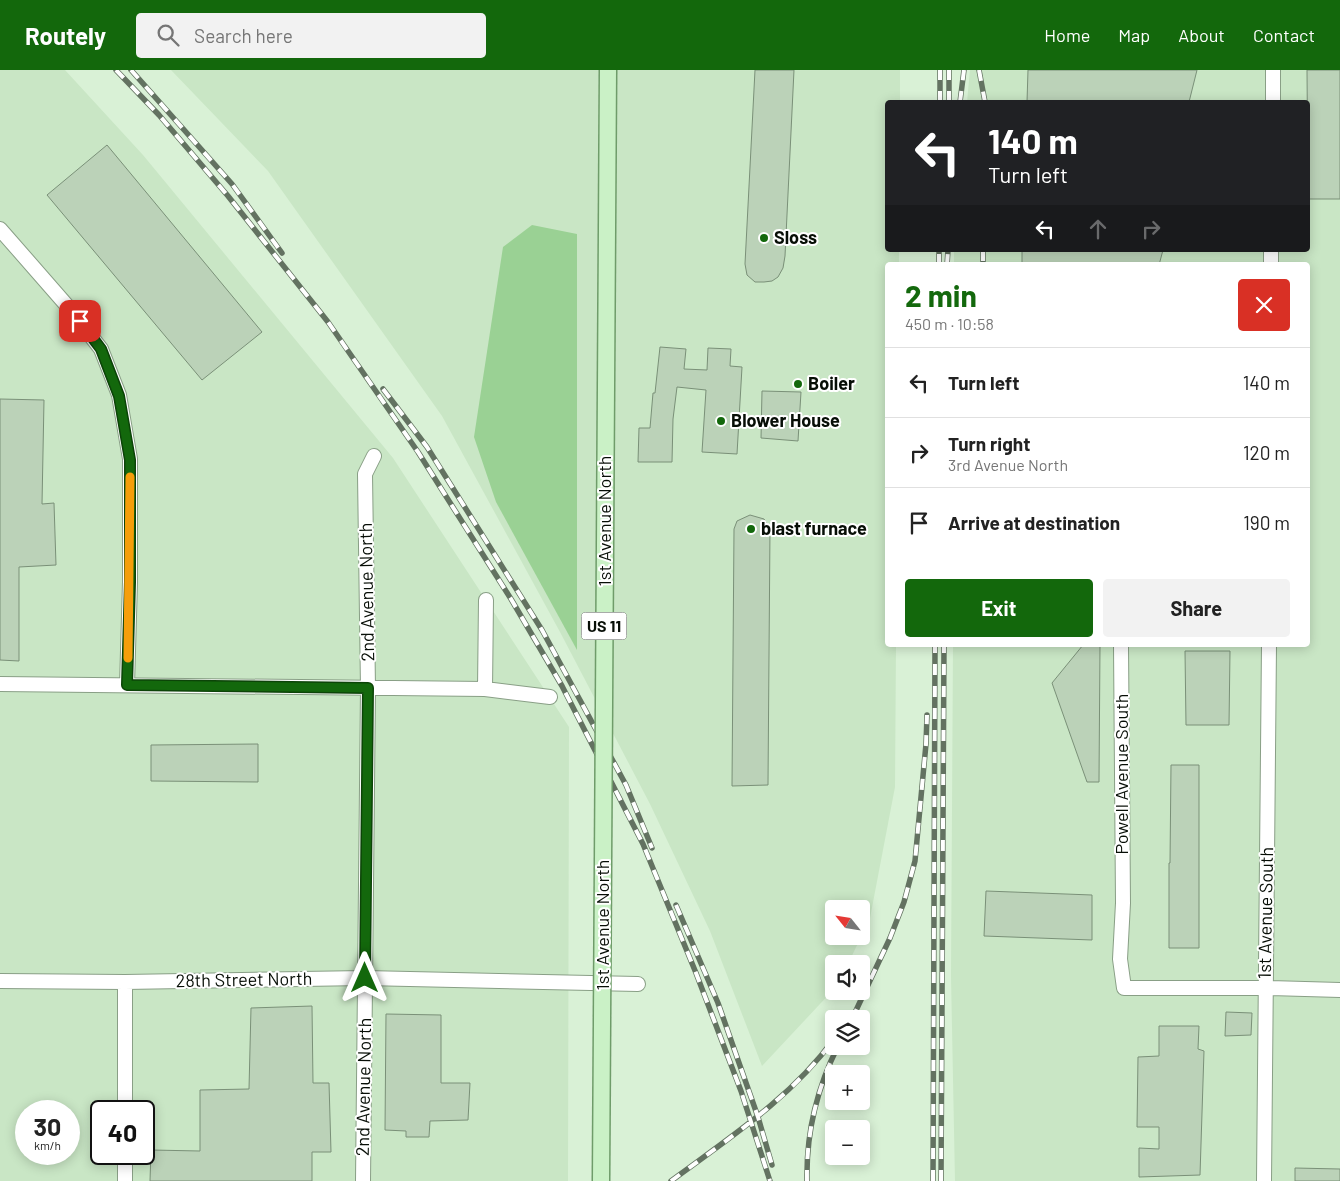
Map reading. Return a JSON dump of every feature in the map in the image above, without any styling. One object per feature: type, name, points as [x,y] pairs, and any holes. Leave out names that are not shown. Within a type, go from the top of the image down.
[{"type":"main road","name":"1st Avenue North","points":[[601,1181],[608,70]]},
{"type":"street","points":[[1273,70],[1273,100]]},
{"type":"street","points":[[0,229],[69,308],[101,349],[119,396],[130,460],[130,582],[127,685]]},
{"type":"street","name":"2nd Avenue North","points":[[363,1181],[368,688],[365,474],[374,456]]},
{"type":"street","points":[[485,688],[486,600]]},
{"type":"street","name":"Powell Avenue South","points":[[1121,647],[1123,903],[1120,958],[1124,988],[1266,988]]},
{"type":"street","name":"1st Avenue South","points":[[1264,1181],[1269,647]]},
{"type":"street","points":[[0,684],[485,688],[550,697]]},
{"type":"street","name":"28th Street North","points":[[0,981],[125,982],[365,978],[638,984]]},
{"type":"street","points":[[125,982],[125,1100]]},
{"type":"street","points":[[1266,988],[1340,990]]},
{"type":"street","points":[[125,1165],[126,1181]]},
{"type":"shaded area","points":[[0,70],[65,70],[143,155],[393,458],[569,727],[568,1181],[0,1181]]},
{"type":"shaded area","points":[[171,70],[900,70],[900,100],[885,100],[885,252],[899,252],[899,262],[885,262],[885,647],[896,647],[895,787],[870,918],[870,900],[825,900],[825,945],[857,945],[852,955],[825,955],[825,999],[762,1066],[710,931],[650,804],[560,632],[442,416],[268,171]]},
{"type":"shaded area","points":[[970,70],[1340,70],[1340,1181],[955,1181],[951,976],[953,647],[1310,647],[1310,262],[954,262],[954,252],[1310,252],[1310,100],[967,100]]},
{"type":"green space","points":[[532,225],[577,234],[577,650],[496,502],[474,437],[503,247]]},
{"type":"building","points":[[755,70],[794,70],[785,256],[783,268],[778,277],[772,281],[764,282],[755,282],[747,275],[745,264]]},
{"type":"building","points":[[1028,70],[1197,70],[1190,100],[1027,100]]},
{"type":"building","points":[[1307,70],[1340,70],[1340,199],[1310,199],[1310,100],[1307,100]]},
{"type":"building","points":[[107,145],[262,332],[202,380],[47,195]]},
{"type":"building","points":[[1022,252],[1162,252],[1160,262],[1022,262]]},
{"type":"building","points":[[660,347],[686,349],[684,369],[707,370],[708,348],[731,349],[730,366],[742,367],[737,454],[702,452],[706,390],[677,387],[673,419],[672,462],[638,462],[639,428],[650,428]]},
{"type":"building","points":[[762,391],[801,392],[798,441],[761,438]]},
{"type":"building","points":[[0,399],[44,400],[42,504],[54,503],[56,565],[19,567],[19,661],[0,660]]},
{"type":"building","points":[[750,515],[764,519],[770,528],[768,785],[732,786],[734,529],[737,521]]},
{"type":"building","points":[[1081,647],[1100,647],[1099,782],[1087,782],[1052,683]]},
{"type":"building","points":[[1185,651],[1230,651],[1229,725],[1186,725]]},
{"type":"building","points":[[258,744],[258,782],[151,781],[151,745]]},
{"type":"building","points":[[1171,765],[1199,765],[1199,948],[1169,948]]},
{"type":"building","points":[[986,891],[1092,895],[1092,940],[984,936]]},
{"type":"building","points":[[312,1006],[313,1083],[329,1083],[331,1152],[312,1152],[312,1181],[150,1181],[151,1165],[155,1165],[155,1150],[200,1151],[200,1090],[249,1089],[251,1008]]},
{"type":"building","points":[[1226,1012],[1252,1013],[1251,1035],[1225,1036]]},
{"type":"building","points":[[386,1014],[441,1015],[441,1083],[470,1083],[468,1120],[430,1121],[429,1137],[406,1137],[406,1131],[385,1130]]},
{"type":"building","points":[[1159,1026],[1199,1026],[1198,1049],[1204,1051],[1200,1175],[1139,1177],[1139,1148],[1159,1149],[1159,1127],[1137,1127],[1138,1057],[1159,1056]]},
{"type":"building","points":[[1295,1168],[1340,1169],[1340,1181],[1295,1181]]},
{"type":"railway","points":[[116,70],[159,115],[228,196],[328,322],[418,452],[511,599],[562,686],[643,844],[696,973],[741,1091],[770,1181]]},
{"type":"railway","points":[[131,70],[232,184],[282,253]]},
{"type":"railway","points":[[940,70],[940,100]]},
{"type":"railway","points":[[949,70],[949,100]]},
{"type":"railway","points":[[960,100],[964,70]]},
{"type":"railway","points":[[979,70],[985,100]]},
{"type":"railway","points":[[939,252],[939,262]]},
{"type":"railway","points":[[947,262],[948,252]]},
{"type":"railway","points":[[983,252],[983,262]]},
{"type":"railway","points":[[383,389],[427,447],[542,630],[626,785],[652,848]]},
{"type":"railway","points":[[933,1181],[935,647]]},
{"type":"railway","points":[[941,1181],[944,647]]},
{"type":"railway","points":[[856,1010],[890,938],[904,902],[915,861],[927,715]]},
{"type":"railway","points":[[676,905],[718,1003],[758,1117],[772,1165]]},
{"type":"railway","points":[[671,1181],[737,1133],[779,1099],[799,1080],[825,1050]]},
{"type":"railway","points":[[807,1181],[808,1146],[814,1112],[824,1078],[834,1055]]},
{"type":"slow traffic","points":[[128,658],[130,477]]},
{"type":"place","name":"Sloss","points":[[764,238]]},
{"type":"place","name":"Boiler","points":[[798,384]]},
{"type":"place","name":"Blower House","points":[[721,421]]},
{"type":"place","name":"blast furnace","points":[[751,529]]},
{"type":"route","points":[[80,321],[101,349],[119,396],[130,460],[130,582],[127,685],[368,688],[365,978]]}]
